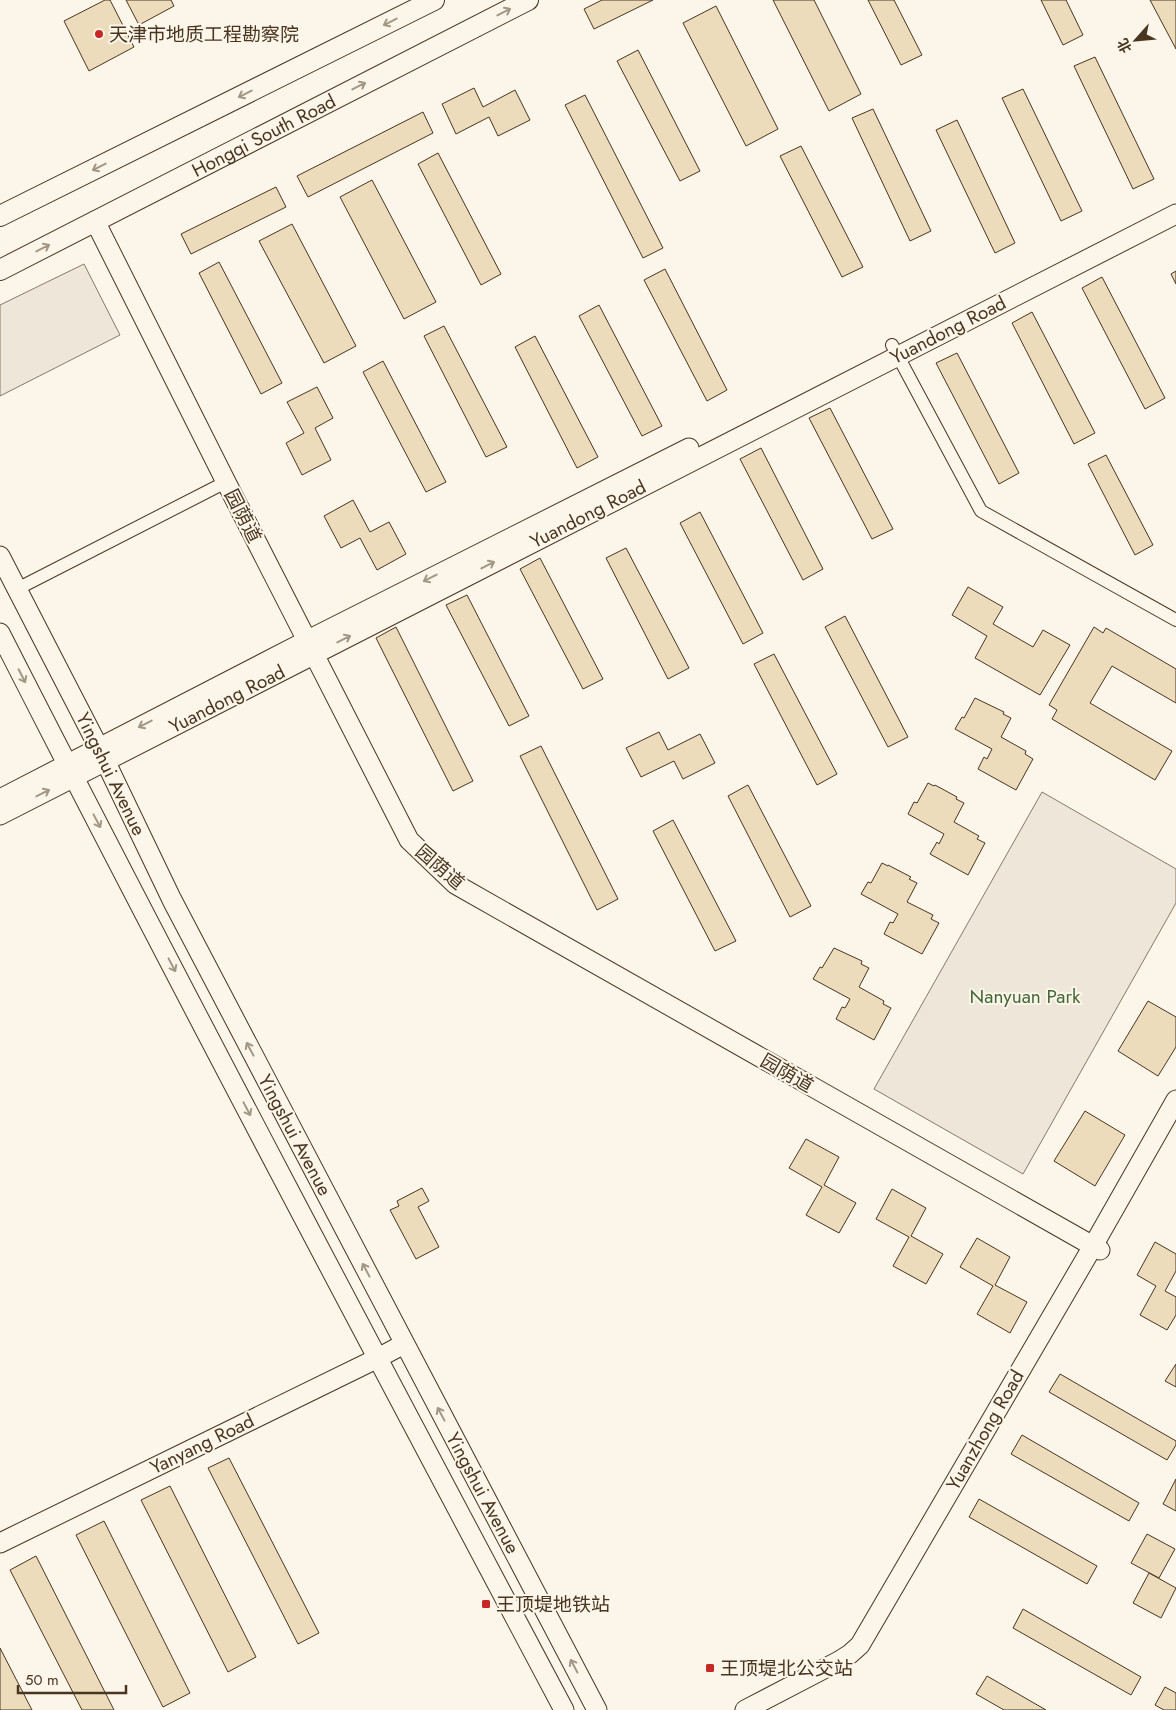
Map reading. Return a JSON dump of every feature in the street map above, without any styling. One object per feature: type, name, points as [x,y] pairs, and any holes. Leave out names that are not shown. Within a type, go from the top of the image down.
[{"type":"main road","points":[[0,216],[434,0]]},
{"type":"main road","name":"Hongqi South Road","points":[[0,270],[528,0]]},
{"type":"street","name":"Yuandong Road","points":[[0,799],[70,771],[102,755],[895,350],[1176,200]]},
{"type":"street","name":"Yuandong Road","points":[[895,350],[1176,214]]},
{"type":"street","name":"园荫道","points":[[95,221],[226,482],[410,840],[455,884],[1097,1248]]},
{"type":"street","points":[[895,350],[981,511],[1176,620]]},
{"type":"street","points":[[16,589],[226,482]]},
{"type":"street","name":"Yingshui Avenue","points":[[0,556],[102,755],[172,900],[597,1710]]},
{"type":"street","name":"Yingshui Avenue","points":[[0,633],[70,771],[564,1710]]},
{"type":"street","name":"Yuandong Road","points":[[0,815],[70,771]]},
{"type":"street","name":"Yuanzhong Road","points":[[767,1710],[838,1673],[851,1664],[865,1649],[1097,1248],[1176,1100]]},
{"type":"street","name":"Yuanzhong Road","points":[[745,1710],[839,1661],[860,1645],[1176,1118]]},
{"type":"street","name":"Yanyang Road","points":[[0,1543],[404,1344]]},
{"type":"green space","points":[[84,264],[120,335],[0,396],[0,305]]},
{"type":"green space","name":"Nanyuan Park","points":[[1042,792],[1176,869],[1176,903],[1023,1174],[874,1089]]},
{"type":"building","name":"天津市地质工程勘察院","points":[[105,0],[110,0],[134,47],[89,71],[64,21]]},
{"type":"building","name":"天津市地质工程勘察院","points":[[126,0],[171,0],[174,6],[139,25]]},
{"type":"building","points":[[602,0],[653,0],[594,29],[584,9]]},
{"type":"building","points":[[773,0],[814,0],[861,94],[829,111]]},
{"type":"building","points":[[868,0],[894,0],[922,55],[901,65]]},
{"type":"building","points":[[1041,0],[1066,0],[1083,35],[1063,45]]},
{"type":"building","points":[[1150,0],[1176,0],[1176,49]]},
{"type":"building","points":[[716,6],[778,129],[746,146],[683,23]]},
{"type":"building","points":[[638,50],[700,171],[680,181],[617,61]]},
{"type":"building","points":[[1095,57],[1154,179],[1133,189],[1074,66]]},
{"type":"building","points":[[474,88],[483,107],[515,90],[530,120],[498,136],[489,117],[456,134],[442,104]]},
{"type":"building","points":[[1023,89],[1082,211],[1061,221],[1002,98]]},
{"type":"building","points":[[585,95],[663,248],[643,258],[565,105]]},
{"type":"building","points":[[873,109],[931,231],[910,241],[852,118]]},
{"type":"building","points":[[423,112],[433,133],[308,197],[297,176]]},
{"type":"building","points":[[957,120],[1015,243],[995,253],[936,130]]},
{"type":"building","points":[[801,146],[863,267],[842,277],[780,156]]},
{"type":"building","points":[[438,153],[501,274],[481,285],[418,164]]},
{"type":"building","points":[[372,180],[436,302],[404,319],[340,197]]},
{"type":"building","points":[[276,187],[286,207],[191,254],[181,234]]},
{"type":"building","points":[[292,224],[356,346],[324,363],[259,241]]},
{"type":"building","points":[[219,262],[282,383],[261,394],[199,273]]},
{"type":"building","points":[[665,269],[727,390],[707,401],[644,280]]},
{"type":"building","points":[[1176,271],[1176,284],[1171,274]]},
{"type":"building","points":[[1102,277],[1165,398],[1145,409],[1082,288]]},
{"type":"building","points":[[599,305],[662,426],[642,436],[579,316]]},
{"type":"building","points":[[1032,312],[1095,433],[1074,444],[1012,323]]},
{"type":"building","points":[[444,326],[507,447],[486,457],[424,336]]},
{"type":"building","points":[[535,336],[598,457],[577,468],[515,347]]},
{"type":"building","points":[[957,353],[1019,473],[999,484],[936,363]]},
{"type":"building","points":[[383,361],[446,482],[426,492],[363,372]]},
{"type":"building","points":[[317,387],[333,418],[315,428],[331,460],[302,475],[286,443],[304,433],[287,402]]},
{"type":"building","points":[[830,408],[893,529],[872,539],[809,418]]},
{"type":"building","points":[[761,448],[823,569],[803,580],[740,459]]},
{"type":"building","points":[[1106,455],[1153,545],[1135,555],[1088,464]]},
{"type":"building","points":[[353,500],[370,532],[389,522],[406,554],[377,570],[360,538],[341,548],[324,516]]},
{"type":"building","points":[[700,512],[763,633],[743,644],[680,523]]},
{"type":"building","points":[[626,548],[689,668],[668,679],[606,558]]},
{"type":"building","points":[[540,558],[603,679],[583,689],[520,569]]},
{"type":"building","points":[[968,587],[1003,607],[993,624],[1033,647],[1043,630],[1070,645],[1040,695],[975,658],[987,636],[952,615]]},
{"type":"building","points":[[467,595],[529,716],[509,726],[446,605]]},
{"type":"building","points":[[845,616],[908,737],[888,747],[825,627]]},
{"type":"building","points":[[396,627],[473,781],[453,791],[376,638]]},
{"type":"building","points":[[1094,627],[1103,633],[1106,628],[1176,669],[1176,703],[1112,666],[1090,703],[1172,751],[1155,780],[1052,719],[1057,710],[1049,705]]},
{"type":"building","points":[[774,654],[837,774],[817,785],[754,664]]},
{"type":"building","points":[[975,698],[1004,712],[1003,714],[1011,718],[1001,737],[1026,751],[1025,754],[1033,759],[1016,790],[978,769],[984,757],[987,759],[992,749],[955,729],[962,717],[964,718]]},
{"type":"building","points":[[659,732],[668,750],[700,734],[715,763],[683,779],[674,761],[641,777],[626,748]]},
{"type":"building","points":[[541,746],[618,899],[597,910],[520,756]]},
{"type":"building","points":[[928,783],[957,797],[956,799],[964,803],[954,822],[979,836],[977,839],[985,843],[968,875],[930,854],[937,842],[939,844],[944,834],[908,814],[914,802],[917,803]]},
{"type":"building","points":[[748,785],[811,906],[790,917],[728,796]]},
{"type":"building","points":[[673,820],[736,941],[715,951],[653,831]]},
{"type":"building","points":[[882,863],[911,877],[909,879],[917,883],[907,902],[933,915],[931,919],[939,923],[922,954],[884,934],[890,922],[893,923],[898,914],[861,894],[868,882],[871,883]]},
{"type":"building","points":[[834,948],[862,961],[861,964],[869,968],[859,987],[884,1001],[883,1004],[891,1008],[874,1040],[836,1019],[842,1007],[845,1008],[850,999],[813,979]]},
{"type":"building","points":[[1148,1001],[1176,1017],[1176,1047],[1158,1076],[1118,1051]]},
{"type":"building","points":[[1085,1111],[1125,1135],[1095,1186],[1054,1161]]},
{"type":"building","points":[[806,1139],[839,1157],[824,1185],[856,1203],[839,1233],[806,1215],[822,1187],[789,1168]]},
{"type":"building","points":[[422,1188],[429,1201],[418,1207],[439,1247],[416,1259],[390,1210],[399,1206],[397,1201]]},
{"type":"building","points":[[892,1189],[926,1208],[911,1236],[943,1254],[926,1284],[893,1266],[909,1237],[876,1219]]},
{"type":"building","points":[[977,1238],[1010,1257],[995,1285],[1027,1302],[1010,1333],[977,1314],[993,1286],[960,1267]]},
{"type":"building","points":[[1155,1242],[1176,1254],[1176,1271],[1165,1291],[1176,1297],[1176,1315],[1167,1330],[1140,1315],[1156,1286],[1137,1275]]},
{"type":"building","points":[[1176,1364],[1176,1387],[1165,1381]]},
{"type":"building","points":[[1060,1374],[1176,1441],[1176,1445],[1167,1460],[1049,1392]]},
{"type":"building","points":[[1022,1435],[1139,1503],[1129,1521],[1011,1454]]},
{"type":"building","points":[[229,1458],[319,1633],[298,1644],[208,1468]]},
{"type":"building","points":[[1176,1479],[1176,1511],[1163,1504]]},
{"type":"building","points":[[170,1486],[256,1657],[228,1672],[141,1500]]},
{"type":"building","points":[[979,1499],[1097,1566],[1087,1584],[969,1517]]},
{"type":"building","points":[[104,1521],[190,1693],[163,1707],[76,1535]]},
{"type":"building","points":[[1147,1534],[1175,1549],[1159,1578],[1131,1563]]},
{"type":"building","points":[[36,1556],[114,1710],[82,1710],[10,1570]]},
{"type":"building","points":[[1149,1573],[1176,1588],[1161,1618],[1133,1603]]},
{"type":"building","points":[[1023,1609],[1141,1677],[1131,1695],[1013,1628]]},
{"type":"building","points":[[0,1648],[32,1710],[0,1710]]},
{"type":"building","points":[[987,1676],[1046,1710],[1004,1710],[976,1694]]},
{"type":"building","points":[[1165,1687],[1176,1693],[1176,1710],[1164,1710],[1155,1705]]},
{"type":"place","name":"天津市地质工程勘察院","points":[[99,34]]},
{"type":"place","name":"王顶堤地铁站","points":[[486,1604]]},
{"type":"place","name":"王顶堤北公交站","points":[[710,1668]]}]
